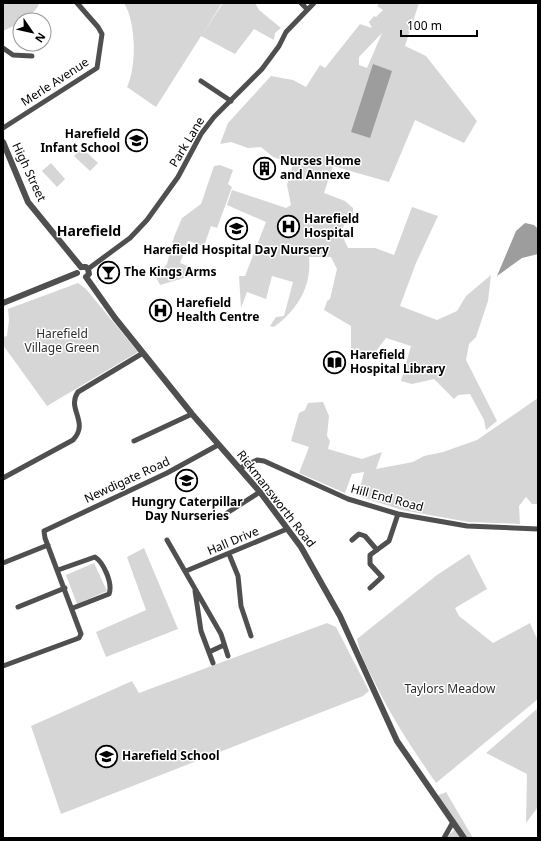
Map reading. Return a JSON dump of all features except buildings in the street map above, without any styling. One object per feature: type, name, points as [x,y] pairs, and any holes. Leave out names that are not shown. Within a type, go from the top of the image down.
[{"type":"street","name":"Merle Avenue","points":[[3,128],[97,68],[102,34],[98,27],[77,3]]},
{"type":"street","points":[[301,3],[307,9]]},
{"type":"street","name":"Park Lane","points":[[88,269],[130,238],[147,220],[178,177],[201,134],[214,117],[262,69],[279,46],[286,32],[314,3]]},
{"type":"street","points":[[3,48],[13,55],[32,56]]},
{"type":"street","points":[[201,81],[231,101]]},
{"type":"street","name":"High Street","points":[[3,142],[28,202],[81,267]]},
{"type":"street","points":[[3,303],[77,274],[81,267],[86,266],[89,272],[86,277],[81,278],[77,274]]},
{"type":"street","name":"Rickmansworth Road","points":[[86,277],[106,306],[143,353],[218,445],[260,492],[301,546],[340,616],[397,741],[464,838]]},
{"type":"street","points":[[3,478],[73,440],[79,431],[80,425],[74,404],[78,392],[143,353]]},
{"type":"street","points":[[134,441],[192,414]]},
{"type":"street","name":"Newdigate Road","points":[[48,545],[44,531],[167,473],[218,445]]},
{"type":"street","name":"Hill End Road","points":[[240,468],[257,460],[264,460],[348,499],[398,514],[467,526],[538,529]]},
{"type":"street","points":[[226,513],[260,492]]},
{"type":"street","points":[[370,588],[382,577],[370,564],[370,555],[389,541],[398,514]]},
{"type":"street","name":"Hall Drive","points":[[186,571],[287,529]]},
{"type":"street","points":[[352,540],[359,534],[365,536],[377,550]]},
{"type":"street","points":[[167,540],[221,634],[228,656]]},
{"type":"street","points":[[3,563],[48,545],[81,629],[81,634],[78,638],[3,666]]},
{"type":"street","points":[[229,554],[238,576],[241,606],[251,636]]},
{"type":"street","points":[[58,570],[95,557],[100,560],[111,585],[109,594],[73,608]]},
{"type":"street","points":[[18,607],[65,588]]},
{"type":"street","points":[[195,588],[201,631],[213,663]]},
{"type":"street","points":[[209,652],[224,645]]},
{"type":"street","points":[[444,838],[453,822]]},
{"type":"green space","points":[[3,3],[39,3],[33,12],[12,12],[12,27],[3,31]]},
{"type":"green space","points":[[124,3],[222,3],[156,107],[127,87],[134,56],[134,44],[131,21]]},
{"type":"green space","points":[[223,3],[255,3],[259,10],[281,28],[275,33],[274,40],[254,29],[235,54],[201,36]]},
{"type":"green space","points":[[380,3],[419,3],[405,46],[426,56],[477,121],[464,143],[415,120],[389,182],[333,166],[324,193],[345,201],[353,208],[353,215],[346,220],[341,233],[348,248],[375,248],[394,255],[412,207],[438,216],[416,263],[400,306],[437,320],[457,311],[466,296],[491,275],[488,301],[476,337],[469,344],[466,360],[497,421],[486,430],[484,420],[470,394],[458,395],[454,399],[434,379],[412,384],[401,381],[411,346],[386,338],[373,355],[351,350],[351,326],[324,310],[327,301],[330,299],[337,269],[331,257],[309,257],[308,278],[301,297],[290,313],[274,327],[270,326],[276,317],[284,316],[293,282],[272,276],[266,299],[247,292],[241,308],[239,276],[245,276],[266,222],[227,205],[232,190],[286,208],[291,205],[287,185],[293,164],[273,157],[261,147],[248,148],[231,142],[220,144],[228,123],[271,76],[293,80],[306,87],[320,65],[325,68],[360,24],[372,28],[369,22],[374,16],[376,17],[383,10],[377,6]],"holes":[[[382,33],[367,68],[359,65],[359,57]]]},
{"type":"green space","points":[[82,148],[98,163],[90,171],[74,156]]},
{"type":"green space","points":[[51,163],[65,179],[57,187],[42,171]]},
{"type":"green space","points":[[220,165],[233,170],[228,184],[232,187],[217,228],[211,226],[204,246],[188,241],[180,263],[196,269],[198,274],[160,285],[156,277],[167,264],[174,237],[182,218],[201,204],[214,166]]},
{"type":"green space","name":"Harefield Village Green","points":[[78,283],[86,289],[138,352],[47,406],[3,345],[3,337],[7,336],[9,320],[8,309]]},
{"type":"green space","points":[[538,398],[538,504],[532,504],[526,497],[519,506],[520,524],[468,522],[402,510],[358,496],[364,472],[352,474],[345,493],[299,473],[309,447],[291,441],[299,413],[305,410],[308,403],[323,402],[329,416],[327,436],[330,441],[328,449],[362,459],[382,452],[376,469],[413,462],[424,456],[443,452],[477,440]]},
{"type":"green space","points":[[144,548],[178,629],[106,657],[96,632],[146,610],[127,557]]},
{"type":"green space","name":"Taylors Meadow","points":[[469,554],[487,589],[455,608],[459,616],[493,643],[530,623],[538,641],[538,699],[436,783],[395,721],[364,660],[357,639],[437,575]]},
{"type":"green space","points":[[94,563],[107,591],[77,604],[66,575]]},
{"type":"green space","name":"Harefield School","points":[[327,623],[336,627],[369,691],[363,696],[61,814],[31,726],[132,681],[139,693]]},
{"type":"green space","points":[[538,708],[538,807],[526,823],[527,774],[486,753]]},
{"type":"green space","points":[[446,792],[473,838],[446,838],[454,830],[434,797]]},
{"type":"shaded area","points":[[373,64],[392,71],[370,138],[351,132]]},
{"type":"shaded area","points":[[525,223],[534,225],[538,229],[538,254],[522,258],[497,276],[516,231]]},
{"type":"place","name":"Harefield Infant School","points":[[136,141]]},
{"type":"place","name":"Nurses Home and Annexe","points":[[264,168]]},
{"type":"place","name":"Harefield Hospital","points":[[289,226]]},
{"type":"place","name":"Harefield Hospital Day Nursery","points":[[236,229]]},
{"type":"place","name":"The Kings Arms","points":[[109,272]]},
{"type":"place","name":"Harefield Health Centre","points":[[160,310]]},
{"type":"place","name":"Harefield Hospital Library","points":[[335,362]]},
{"type":"place","name":"Hungry Caterpillar Day Nurseries","points":[[187,481]]},
{"type":"place","name":"Harefield School","points":[[106,756]]},
{"type":"district","name":"Harefield","points":[[89,231]]}]
